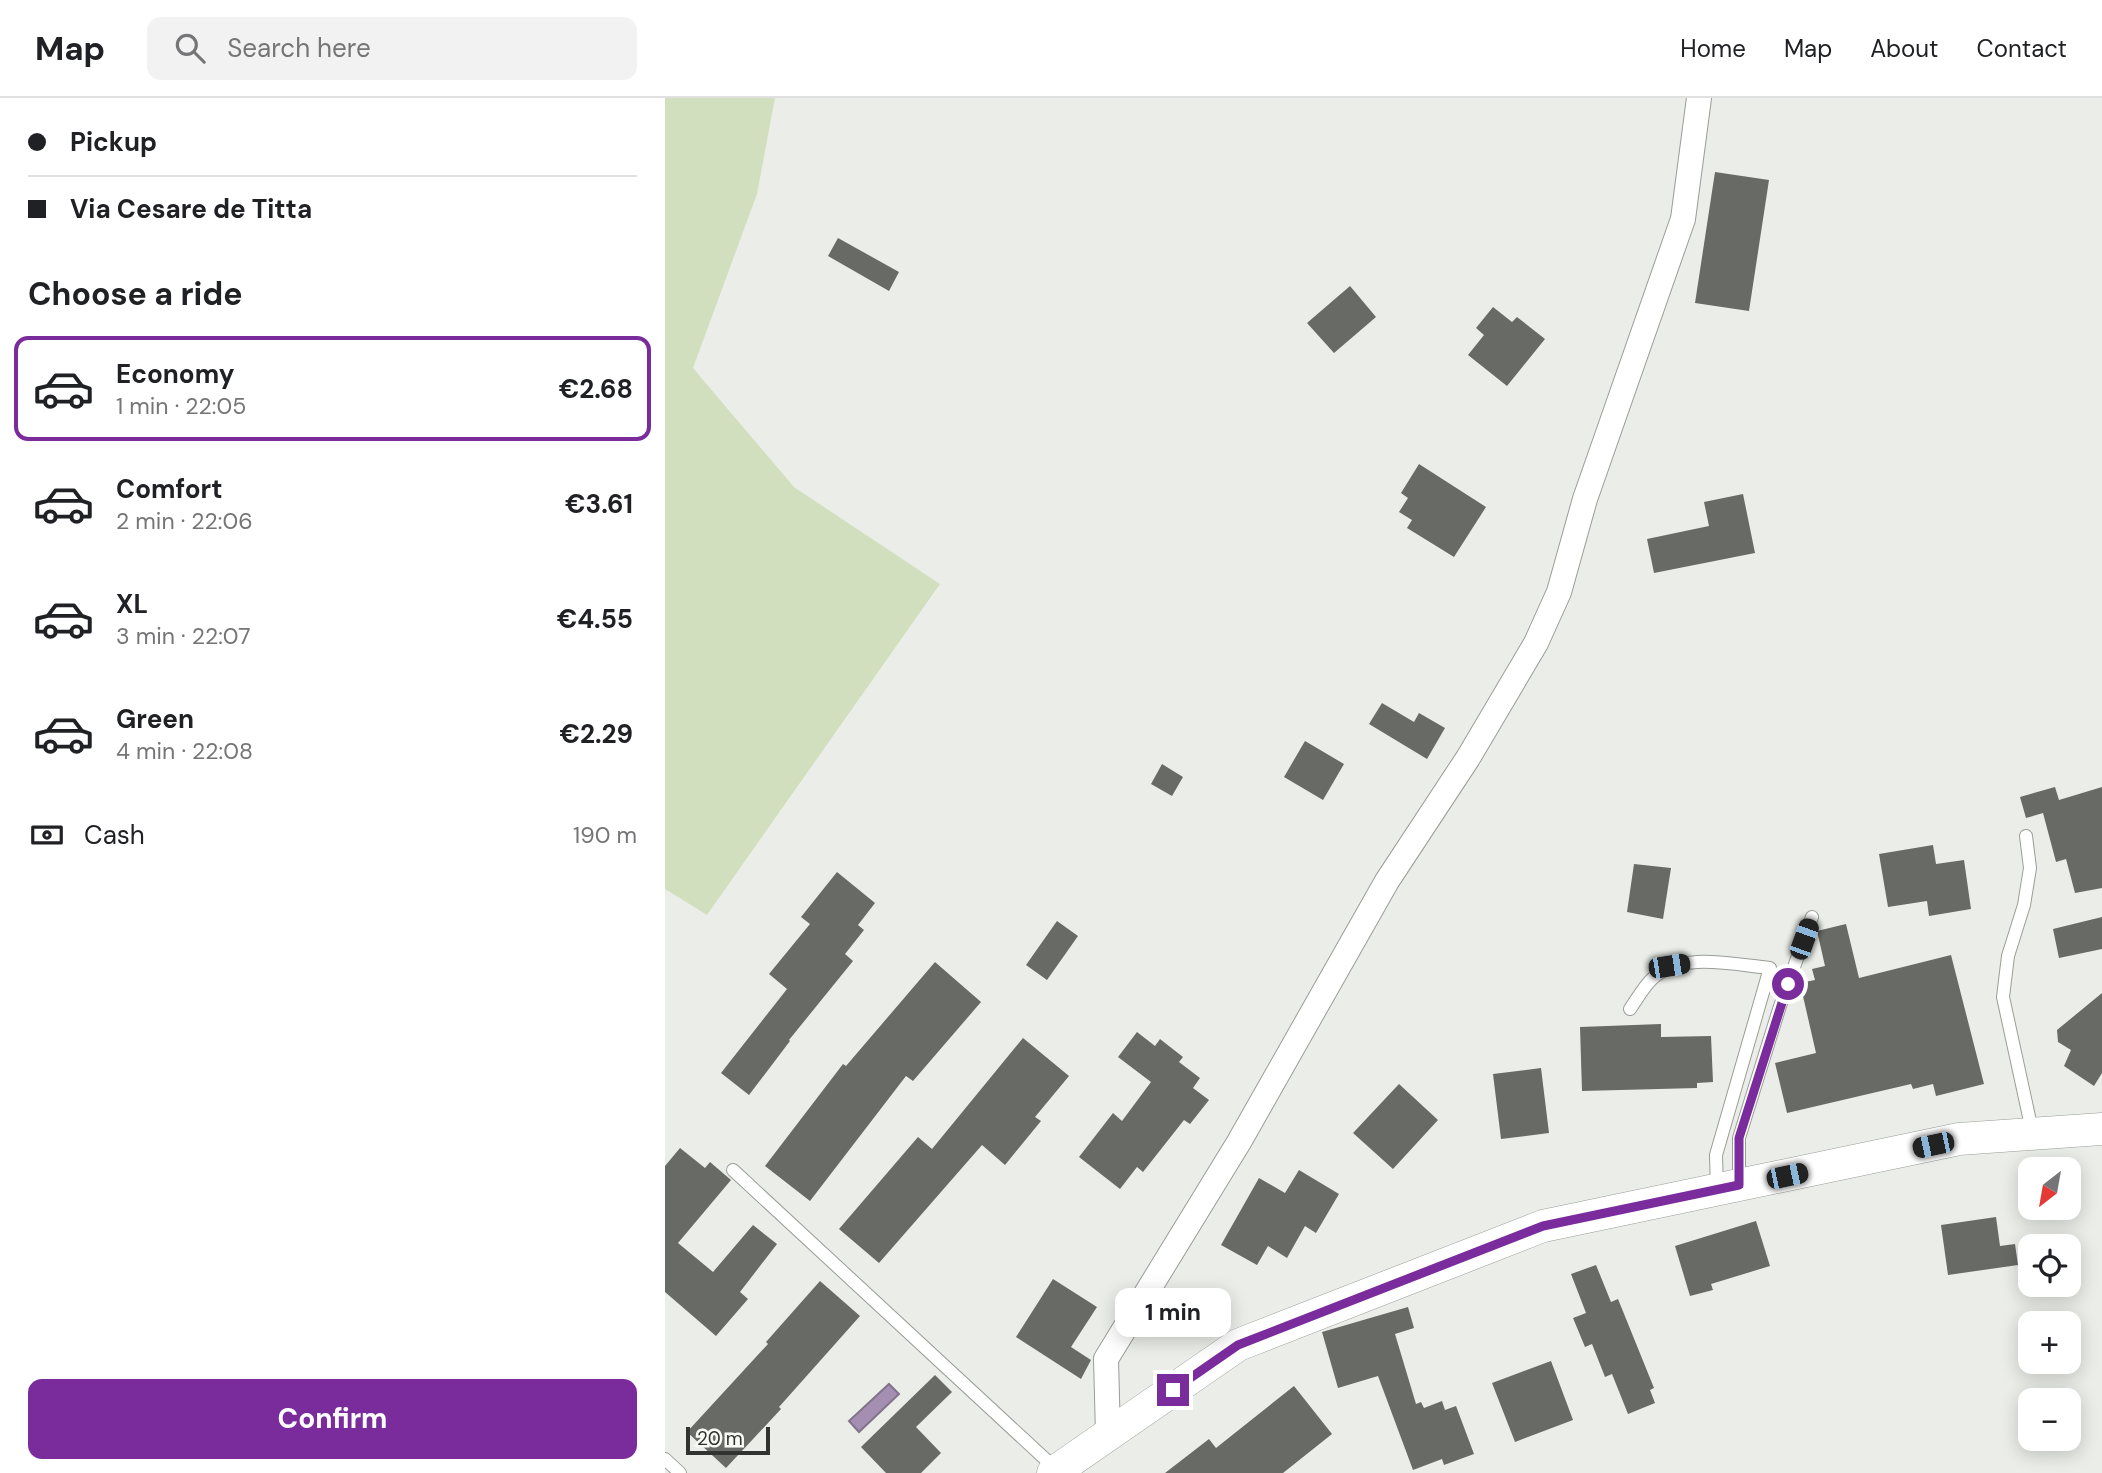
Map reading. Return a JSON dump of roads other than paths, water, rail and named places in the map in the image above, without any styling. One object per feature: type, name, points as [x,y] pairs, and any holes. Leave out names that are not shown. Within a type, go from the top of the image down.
[{"type":"street","points":[[1108,1435],[1106,1359],[1239,1142],[1387,881],[1475,747],[1537,643],[1559,592],[1585,499],[1683,219],[1699,98]]},
{"type":"street","points":[[1055,1472],[1238,1345],[1543,1226],[1959,1139],[2102,1129]]},
{"type":"lane","points":[[2026,836],[2030,867],[2024,905],[2008,956],[2003,998],[2033,1135]]},
{"type":"lane","points":[[1728,1188],[1739,1138],[1780,1006],[1812,917]]},
{"type":"lane","points":[[1630,1009],[1651,979],[1669,966],[1688,963],[1770,968],[1716,1155],[1728,1188]]},
{"type":"lane","points":[[733,1170],[1055,1472]]},
{"type":"lane","points":[[665,1458],[680,1473]]}]
